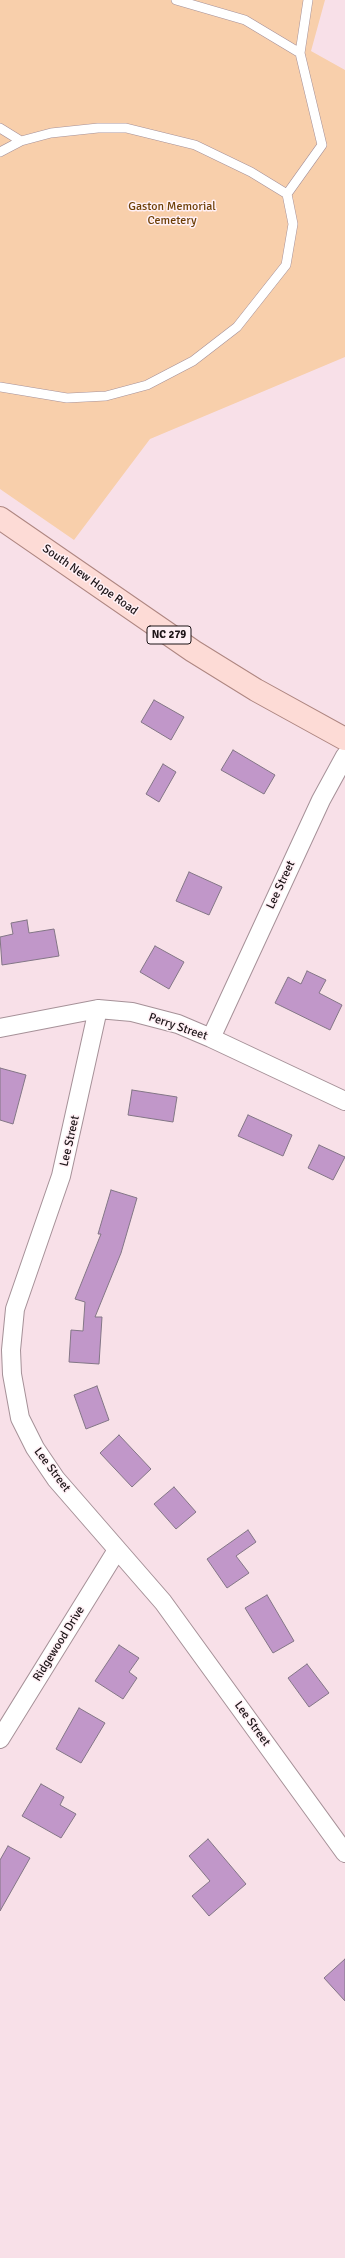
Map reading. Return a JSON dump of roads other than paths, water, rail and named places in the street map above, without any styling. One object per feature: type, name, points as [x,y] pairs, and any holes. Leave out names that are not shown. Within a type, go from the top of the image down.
[{"type":"main road","name":"South New Hope Road","points":[[0,518],[193,651],[256,690],[345,739]]},
{"type":"street","name":"Lee Street","points":[[211,1038],[321,800],[345,756]]},
{"type":"street","name":"Lee Street","points":[[98,1009],[70,1143],[59,1182],[31,1257],[15,1309],[11,1350],[12,1374],[20,1418],[34,1448],[56,1479],[162,1602],[345,1853]]},
{"type":"street","name":"Perry Street","points":[[0,1028],[98,1009],[132,1012],[178,1024],[345,1101]]},
{"type":"street","name":"Ridgewood Drive","points":[[0,1739],[117,1550]]},
{"type":"lane","points":[[176,0],[245,20],[300,53]]},
{"type":"lane","points":[[0,387],[66,398],[106,396],[147,385],[193,361],[237,327],[286,266],[293,224],[287,194],[322,145],[300,53],[308,0]]},
{"type":"lane","points":[[0,128],[21,141]]},
{"type":"lane","points":[[0,152],[21,141],[51,133],[98,128],[126,128],[195,145],[251,172],[287,194]]},
{"type":"park label","name":"Gaston Memorial Cemetery","points":[[172,214]]}]
